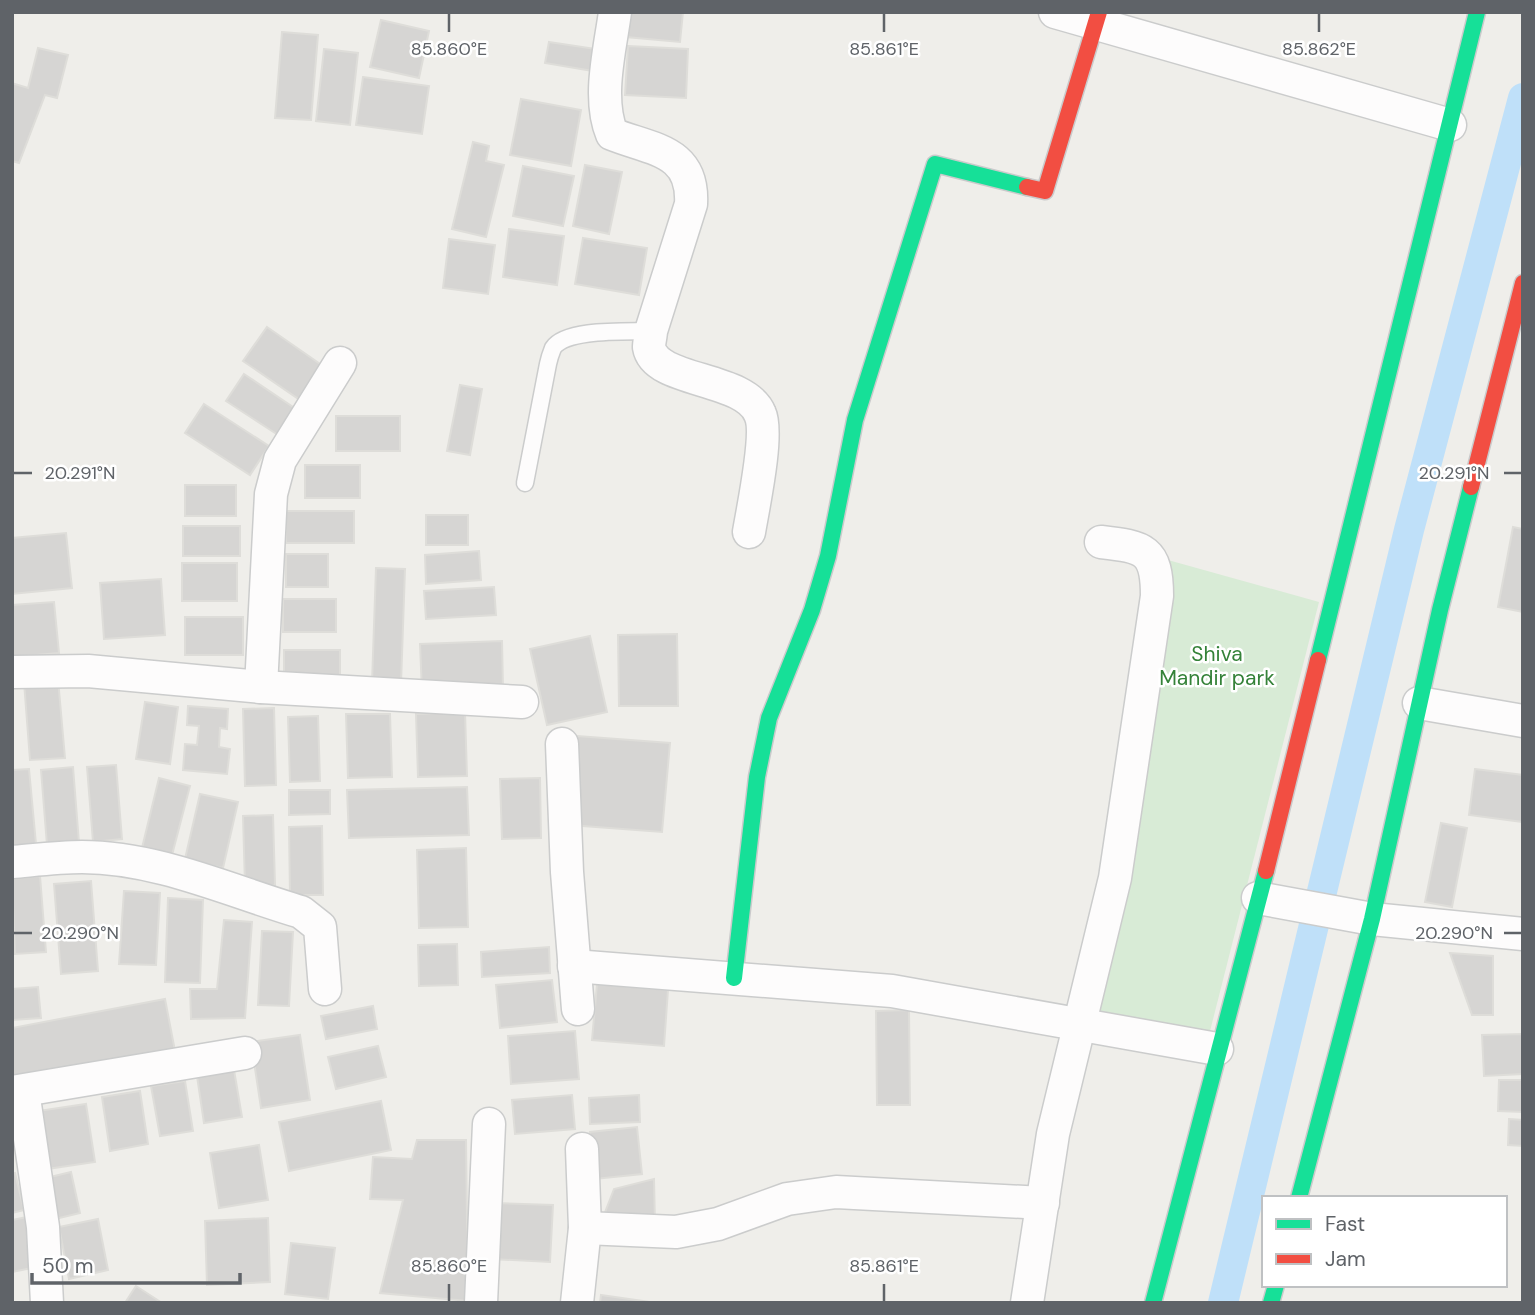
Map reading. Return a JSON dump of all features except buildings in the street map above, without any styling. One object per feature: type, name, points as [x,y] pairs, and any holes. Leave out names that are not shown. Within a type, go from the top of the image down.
[{"type":"street","points":[[615,12],[606,119],[612,134],[659,150],[679,161],[692,183],[691,204],[651,331],[649,347],[655,360],[751,399],[761,415],[762,437],[749,532]]},
{"type":"street","points":[[1055,12],[1098,18],[1450,125]]},
{"type":"street","points":[[1153,1303],[1217,1049],[1259,898],[1477,12]]},
{"type":"street","points":[[734,978],[757,777],[769,718],[812,610],[828,556],[855,420],[935,164],[1045,191],[1098,18]]},
{"type":"street","points":[[1300,1196],[1371,919],[1419,703],[1523,283]]},
{"type":"street","points":[[261,687],[271,494],[280,460],[340,363]]},
{"type":"street","points":[[1027,1303],[1053,1135],[1115,878],[1157,596],[1157,571],[1150,555],[1134,546],[1101,542]]},
{"type":"street","points":[[12,672],[88,671],[261,687],[522,702]]},
{"type":"street","points":[[1419,703],[1523,721]]},
{"type":"street","points":[[562,744],[578,1009]]},
{"type":"street","points":[[12,862],[83,857],[121,860],[168,870],[301,912],[320,927],[325,989]]},
{"type":"street","points":[[1259,898],[1371,919],[1523,934]]},
{"type":"street","points":[[574,966],[892,991],[1217,1049]]},
{"type":"street","points":[[47,1303],[43,1227],[18,1091],[245,1053]]},
{"type":"street","points":[[481,1303],[489,1124]]},
{"type":"street","points":[[577,1303],[586,1228],[582,1149]]},
{"type":"street","points":[[586,1228],[676,1232],[718,1224],[787,1199],[836,1192],[1043,1203]]},
{"type":"lane","points":[[525,483],[548,364],[554,346],[569,337],[592,333],[651,331]]},
{"type":"green space","name":"Shiva Mandir park","points":[[1150,555],[1319,602],[1207,1043],[1079,1023]]},
{"type":"waterway","points":[[1223,1303],[1409,530],[1523,98]]},
{"type":"traffic: fast","points":[[1318,660],[1477,12]]},
{"type":"traffic: fast","points":[[734,978],[757,777],[769,718],[812,610],[828,556],[855,420],[935,164],[1027,187]]},
{"type":"traffic: fast","points":[[1300,1196],[1372,919],[1440,610],[1471,487]]},
{"type":"traffic: fast","points":[[1153,1303],[1266,871]]},
{"type":"traffic: fast","points":[[1271,1303],[1275,1287]]},
{"type":"traffic: jam","points":[[1027,187],[1045,191],[1099,12]]},
{"type":"traffic: jam","points":[[1471,487],[1523,283]]},
{"type":"traffic: jam","points":[[1266,871],[1318,660]]}]
